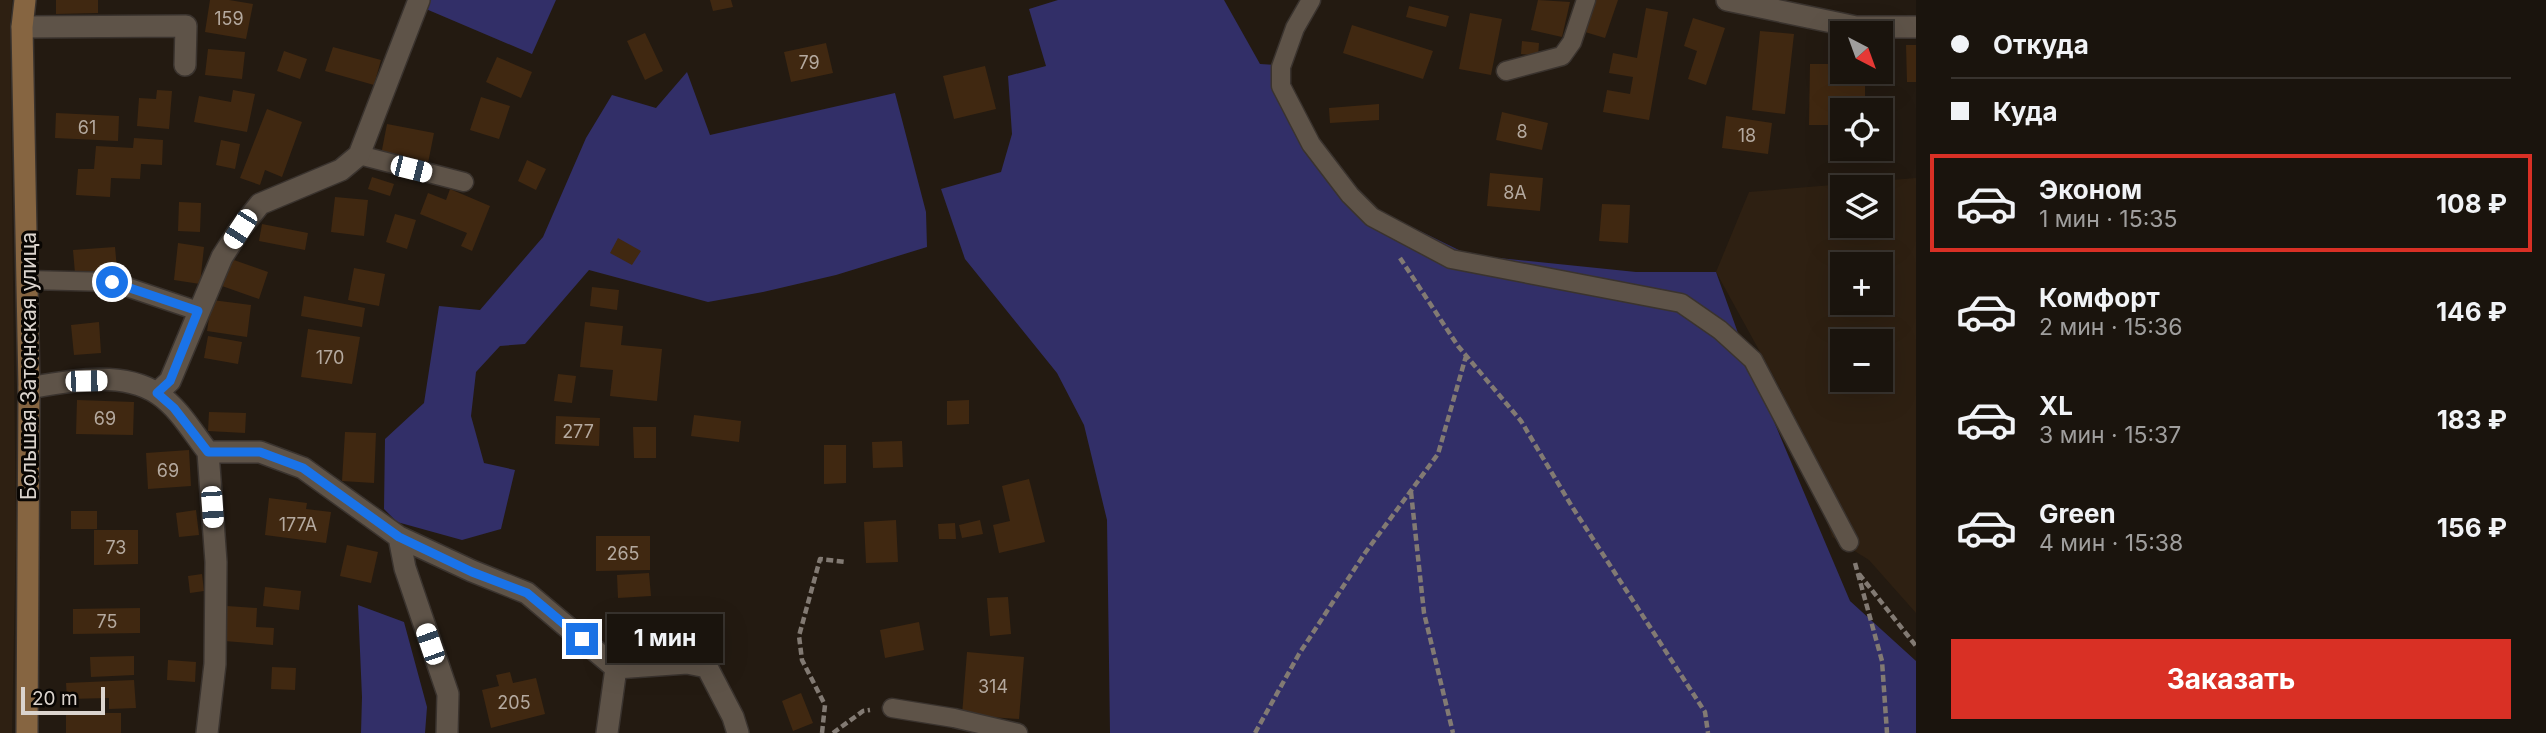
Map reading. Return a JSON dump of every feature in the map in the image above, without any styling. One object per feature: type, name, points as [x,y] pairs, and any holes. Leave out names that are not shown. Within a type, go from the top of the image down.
[{"type":"street","name":"Большая Затонская улица","points":[[25,0],[22,27],[29,388],[27,733]]},
{"type":"street","points":[[157,393],[170,381],[222,257],[260,204],[341,170],[359,155],[419,0]]},
{"type":"street","points":[[1727,0],[1856,27],[1916,27]]},
{"type":"street","points":[[22,27],[186,26],[185,65]]},
{"type":"street","points":[[29,388],[67,381],[125,380],[157,393],[174,408],[208,452],[216,575],[215,664],[207,733]]},
{"type":"street","points":[[208,452],[260,452],[303,468],[399,537],[472,572],[527,593],[615,668],[687,663],[707,667],[733,717],[738,733]]},
{"type":"street","points":[[399,537],[405,568],[448,694],[447,733]]},
{"type":"street","points":[[607,733],[615,668]]},
{"type":"lane","points":[[1311,0],[1295,28],[1280,67],[1281,86],[1311,144],[1350,195],[1372,217],[1451,259],[1681,303],[1720,330],[1752,360],[1849,542]]},
{"type":"lane","points":[[1506,71],[1562,56],[1572,42],[1586,0]]},
{"type":"lane","points":[[359,155],[464,182]]},
{"type":"lane","points":[[28,280],[112,282],[198,311]]},
{"type":"lane","points":[[892,708],[954,718],[1018,733]]},
{"type":"path","points":[[1372,217],[1466,356],[1521,421],[1571,505],[1704,712],[1708,733]]},
{"type":"path","points":[[1255,733],[1299,654],[1365,553],[1438,454],[1466,356]]},
{"type":"path","points":[[1410,491],[1424,613],[1453,733]]},
{"type":"path","points":[[1849,542],[1882,661],[1887,733]]},
{"type":"path","points":[[822,733],[825,705],[802,660],[800,636],[820,559],[846,562]]},
{"type":"path","points":[[1857,570],[1916,646]]},
{"type":"path","points":[[833,733],[863,711],[892,708]]},
{"type":"shaded area","points":[[0,0],[12,0],[10,26],[16,535],[12,733],[0,733]]},
{"type":"shaded area","points":[[429,0],[556,0],[532,54],[426,9]]},
{"type":"shaded area","points":[[1058,0],[1224,0],[1260,64],[1274,65],[1316,140],[1361,197],[1377,210],[1469,255],[1636,272],[1716,272],[1747,358],[1850,601],[1916,661],[1916,733],[1110,733],[1107,520],[1084,425],[1057,373],[965,259],[941,189],[1001,172],[1012,134],[1008,76],[1046,66],[1029,9]]},
{"type":"shaded area","points":[[687,72],[710,135],[895,93],[926,212],[927,247],[836,275],[708,302],[589,270],[525,344],[500,346],[476,372],[471,416],[484,463],[515,470],[501,529],[462,540],[397,522],[384,509],[385,439],[424,403],[439,306],[480,310],[543,237],[586,138],[612,95],[656,108]]},
{"type":"shaded area","points":[[1916,178],[1916,613],[1869,560],[1832,537],[1782,392],[1716,272],[1749,192],[1830,185],[1830,238],[1893,238],[1893,180]]},
{"type":"shaded area","points":[[358,605],[404,622],[427,707],[425,733],[361,733]]},
{"type":"building","points":[[56,0],[98,0],[98,13],[56,14]]},
{"type":"building","points":[[210,0],[253,4],[246,39],[205,32]]},
{"type":"building","points":[[710,0],[731,0],[733,7],[713,11]]},
{"type":"building","points":[[1538,0],[1570,2],[1562,37],[1531,30]]},
{"type":"building","points":[[1596,0],[1618,0],[1605,38],[1585,32]]},
{"type":"building","points":[[1409,6],[1449,16],[1446,27],[1406,17]]},
{"type":"building","points":[[1646,8],[1668,12],[1649,120],[1603,112],[1607,90],[1630,94],[1633,77],[1609,73],[1613,53],[1637,58]]},
{"type":"building","points":[[1470,13],[1502,19],[1491,75],[1459,69]]},
{"type":"building","points":[[1693,18],[1725,28],[1706,85],[1688,79],[1697,51],[1684,46]]},
{"type":"building","points":[[1352,25],[1433,51],[1423,79],[1343,53]]},
{"type":"building","points":[[1760,31],[1794,34],[1785,114],[1752,110]]},
{"type":"building","points":[[645,33],[663,71],[645,80],[627,41]]},
{"type":"building","points":[[1522,41],[1539,43],[1538,56],[1521,54]]},
{"type":"building","points":[[826,43],[833,73],[791,82],[784,52]]},
{"type":"building","points":[[1906,45],[1916,45],[1916,82],[1907,82]]},
{"type":"building","points":[[333,47],[381,60],[374,85],[325,71]]},
{"type":"building","points":[[208,49],[245,52],[242,79],[205,75]]},
{"type":"building","points":[[284,51],[307,59],[300,79],[277,71]]},
{"type":"building","points":[[497,57],[532,72],[521,98],[486,82]]},
{"type":"building","points":[[1810,64],[1830,64],[1830,84],[1865,84],[1865,98],[1830,98],[1830,125],[1809,125]]},
{"type":"building","points":[[985,66],[996,109],[954,119],[943,76]]},
{"type":"building","points":[[157,90],[172,91],[169,129],[137,126],[139,98],[156,99]]},
{"type":"building","points":[[233,90],[255,94],[247,132],[194,122],[199,96],[231,102]]},
{"type":"building","points":[[481,97],[510,106],[499,139],[470,130]]},
{"type":"building","points":[[1379,104],[1379,120],[1330,123],[1329,108]]},
{"type":"building","points":[[267,109],[302,122],[282,177],[265,170],[260,185],[240,178]]},
{"type":"building","points":[[1502,112],[1548,123],[1542,150],[1496,140]]},
{"type":"building","points":[[56,113],[119,116],[118,141],[55,138]]},
{"type":"building","points":[[1726,116],[1772,123],[1768,154],[1722,148]]},
{"type":"building","points":[[387,124],[434,133],[428,163],[381,155]]},
{"type":"building","points":[[134,138],[163,140],[162,165],[141,164],[140,179],[111,178],[110,197],[76,195],[78,169],[94,169],[96,146],[133,148]]},
{"type":"building","points":[[221,140],[240,144],[235,169],[216,165]]},
{"type":"building","points":[[527,160],[546,169],[536,190],[518,181]]},
{"type":"building","points":[[1490,173],[1543,178],[1540,211],[1487,206]]},
{"type":"building","points":[[372,177],[394,184],[390,196],[368,189]]},
{"type":"building","points":[[450,189],[490,206],[472,251],[461,246],[467,233],[420,214],[428,193],[446,200]]},
{"type":"building","points":[[335,197],[368,200],[364,236],[331,232]]},
{"type":"building","points":[[179,202],[201,203],[200,232],[178,231]]},
{"type":"building","points":[[1602,204],[1630,205],[1628,243],[1599,241]]},
{"type":"building","points":[[395,214],[416,220],[407,249],[386,242]]},
{"type":"building","points":[[262,224],[308,233],[305,250],[259,241]]},
{"type":"building","points":[[618,238],[641,251],[632,265],[610,253]]},
{"type":"building","points":[[178,243],[204,247],[200,284],[174,280]]},
{"type":"building","points":[[115,247],[117,269],[75,273],[73,250]]},
{"type":"building","points":[[231,259],[268,272],[259,299],[222,286]]},
{"type":"building","points":[[354,268],[385,274],[379,306],[348,300]]},
{"type":"building","points":[[592,287],[619,290],[617,310],[590,306]]},
{"type":"building","points":[[304,296],[365,308],[362,327],[301,316]]},
{"type":"building","points":[[212,300],[251,305],[247,337],[207,331]]},
{"type":"building","points":[[99,322],[101,353],[74,355],[71,325]]},
{"type":"building","points":[[585,322],[623,326],[621,345],[662,349],[657,401],[610,396],[613,370],[580,367]]},
{"type":"building","points":[[308,329],[360,337],[352,384],[301,377]]},
{"type":"building","points":[[208,336],[242,342],[238,364],[204,358]]},
{"type":"building","points":[[558,374],[576,376],[572,403],[554,401]]},
{"type":"building","points":[[77,400],[134,402],[133,435],[76,434]]},
{"type":"building","points":[[969,400],[969,424],[947,425],[947,401]]},
{"type":"building","points":[[209,412],[246,413],[245,433],[208,431]]},
{"type":"building","points":[[694,415],[741,421],[739,442],[691,436]]},
{"type":"building","points":[[556,416],[600,418],[599,446],[555,444]]},
{"type":"building","points":[[633,427],[656,427],[656,458],[634,458]]},
{"type":"building","points":[[345,432],[376,433],[374,483],[342,481]]},
{"type":"building","points":[[902,441],[903,467],[873,468],[872,442]]},
{"type":"building","points":[[824,445],[846,445],[846,483],[824,484]]},
{"type":"building","points":[[189,450],[191,486],[148,489],[146,453]]},
{"type":"building","points":[[1029,479],[1045,542],[999,553],[993,525],[1010,521],[1002,486]]},
{"type":"building","points":[[269,498],[307,503],[306,509],[331,512],[326,543],[265,535]]},
{"type":"building","points":[[196,510],[199,535],[179,537],[176,513]]},
{"type":"building","points":[[71,511],[97,511],[97,529],[71,529]]},
{"type":"building","points":[[896,520],[898,562],[866,563],[864,522]]},
{"type":"building","points":[[980,520],[983,534],[962,538],[959,525]]},
{"type":"building","points":[[955,523],[956,539],[939,539],[938,524]]},
{"type":"building","points":[[94,530],[138,530],[138,564],[94,565]]},
{"type":"building","points":[[596,536],[650,536],[650,570],[596,571]]},
{"type":"building","points":[[347,545],[378,552],[371,583],[340,576]]},
{"type":"building","points":[[649,573],[651,596],[618,598],[617,575]]},
{"type":"building","points":[[202,574],[204,591],[190,593],[188,576]]},
{"type":"building","points":[[265,587],[301,591],[299,610],[263,606]]},
{"type":"building","points":[[1008,597],[1011,634],[990,636],[987,598]]},
{"type":"building","points":[[227,606],[257,608],[256,627],[274,628],[273,645],[224,641]]},
{"type":"building","points":[[140,608],[140,633],[73,634],[73,609]]},
{"type":"building","points":[[919,622],[924,650],[885,658],[880,630]]},
{"type":"building","points":[[967,652],[1024,657],[1019,719],[962,715]]},
{"type":"building","points":[[134,656],[134,675],[91,677],[90,657]]},
{"type":"building","points":[[168,660],[196,662],[195,682],[167,680]]},
{"type":"building","points":[[272,667],[296,668],[295,690],[271,689]]},
{"type":"building","points":[[510,672],[513,683],[536,678],[545,714],[491,728],[482,690],[499,686],[496,675]]},
{"type":"building","points":[[134,680],[136,708],[109,709],[109,698],[67,699],[66,683]]},
{"type":"building","points":[[801,693],[813,723],[793,731],[782,701]]},
{"type":"building","points":[[66,713],[121,713],[121,733],[66,733]]},
{"type":"route","points":[[112,282],[198,311],[170,381],[157,393],[174,408],[208,452],[260,452],[303,468],[399,537],[472,572],[527,593],[582,639]]}]
